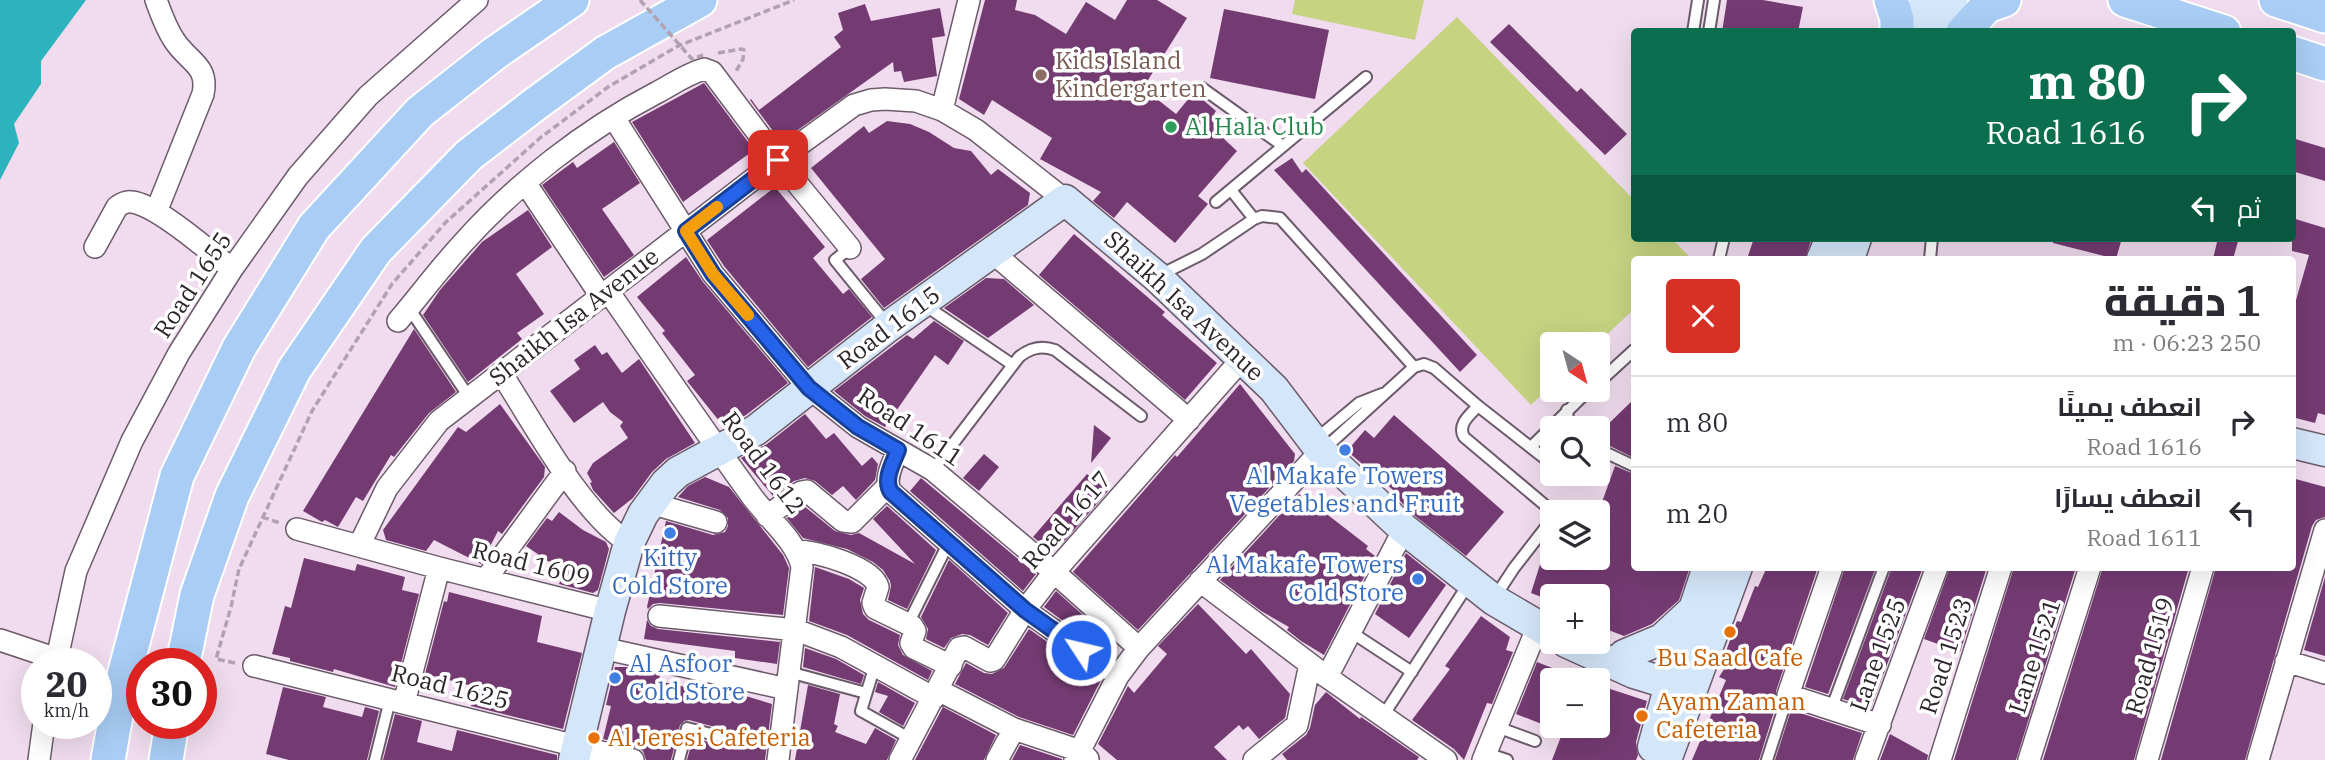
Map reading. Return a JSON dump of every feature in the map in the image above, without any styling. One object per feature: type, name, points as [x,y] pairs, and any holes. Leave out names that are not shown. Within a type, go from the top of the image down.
[{"type":"main road","points":[[108,760],[121,687],[177,476],[239,348],[314,227],[420,112],[495,53],[572,0]]},
{"type":"main road","points":[[186,648],[197,594],[232,496],[294,370],[376,250],[469,155],[534,104],[605,53],[700,0]]},
{"type":"main road","points":[[1891,0],[1897,28]]},
{"type":"main road","points":[[1967,28],[1987,6],[2004,0]]},
{"type":"main road","points":[[2114,0],[2126,0],[2212,28]]},
{"type":"main road","points":[[2276,0],[2325,16]]},
{"type":"main road","points":[[2296,54],[2325,64]]},
{"type":"main road","points":[[166,760],[169,739]]},
{"type":"street","points":[[156,0],[173,40],[185,55],[199,66],[206,80],[203,94],[156,212]]},
{"type":"street","name":"Road 1655","points":[[59,648],[76,571],[132,441],[179,353],[232,269],[298,176],[368,96],[477,0]]},
{"type":"street","points":[[942,110],[969,0]]},
{"type":"street","points":[[1916,28],[1926,0]]},
{"type":"street","points":[[1941,28],[1952,0]]},
{"type":"street","points":[[404,314],[494,211],[575,143],[635,103],[699,70],[708,69],[707,64]]},
{"type":"street","points":[[707,64],[778,160],[850,248]]},
{"type":"street","name":"Shaikh Isa Avenue","points":[[359,547],[387,488],[439,421],[853,105],[871,100],[916,101],[942,110],[976,130],[1157,277],[1274,389],[1317,446],[1404,529],[1494,600],[1540,627]]},
{"type":"street","name":"Road 1611","points":[[614,118],[713,274],[809,388],[858,427],[933,470],[1139,648]]},
{"type":"street","name":"Road 1612","points":[[526,184],[719,451],[767,516],[797,551],[802,567],[778,760]]},
{"type":"street","name":"Road 1615","points":[[576,753],[629,543],[650,503],[666,483],[678,472],[756,430],[920,302],[1065,200]]},
{"type":"street","points":[[95,247],[117,207],[122,203],[132,202],[156,212],[232,269]]},
{"type":"street","points":[[992,252],[1189,420]]},
{"type":"street","name":"Road 1617","points":[[951,666],[961,646],[992,661],[1054,572],[1242,359]]},
{"type":"street","points":[[502,373],[599,520],[629,543]]},
{"type":"street","points":[[2296,444],[2325,451]]},
{"type":"street","points":[[659,616],[796,630],[824,639],[936,694],[1081,757],[1118,676],[1139,648],[1317,446]]},
{"type":"street","points":[[767,516],[801,492],[807,491],[843,521],[852,522],[887,487],[898,450]]},
{"type":"street","points":[[486,579],[565,471]]},
{"type":"street","points":[[887,487],[1025,610],[1118,676]]},
{"type":"street","points":[[650,503],[716,522]]},
{"type":"street","name":"Road 1609","points":[[298,529],[610,611]]},
{"type":"street","points":[[1327,677],[1404,529]]},
{"type":"street","points":[[2258,760],[2324,537]]},
{"type":"street","points":[[797,551],[821,553],[851,565],[874,579],[878,587],[873,603],[875,608],[908,624],[915,631],[911,643],[914,648],[951,666],[910,752]]},
{"type":"street","name":"Road 1609","points":[[397,701],[439,568]]},
{"type":"street","points":[[1666,760],[1684,680],[1692,610],[1707,571]]},
{"type":"street","points":[[1650,760],[1735,571]]},
{"type":"street","points":[[1831,571],[1788,695],[1881,725]]},
{"type":"street","name":"Lane 1525","points":[[1866,760],[1936,571]]},
{"type":"street","name":"Road 1523","points":[[1940,760],[2000,571]]},
{"type":"street","name":"Lane 1521","points":[[2029,760],[2089,571]]},
{"type":"street","name":"Road 1519","points":[[2147,760],[2202,571]]},
{"type":"street","points":[[1200,581],[1327,677],[1446,760]]},
{"type":"street","points":[[1624,655],[1662,639],[1684,621],[1692,610]]},
{"type":"street","points":[[0,640],[21,648]]},
{"type":"street","points":[[602,648],[788,681]]},
{"type":"street","points":[[1610,650],[1684,680]]},
{"type":"street","points":[[1485,756],[1497,727],[1540,654]]},
{"type":"street","name":"Shaikh Isa Avenue","points":[[1591,654],[1609,663],[1684,680]]},
{"type":"street","points":[[2286,662],[2325,673]]},
{"type":"street","points":[[1254,760],[1297,725],[1310,664]]},
{"type":"street","name":"Road 1625","points":[[254,666],[397,701],[576,753],[633,760]]},
{"type":"street","points":[[997,760],[1014,729]]},
{"type":"street","points":[[39,760],[42,739]]},
{"type":"lane","points":[[1694,28],[1698,0]]},
{"type":"lane","points":[[1710,28],[1714,0]]},
{"type":"lane","points":[[1216,202],[1366,77]]},
{"type":"lane","points":[[1202,88],[1283,146]]},
{"type":"lane","points":[[1231,190],[1254,219]]},
{"type":"lane","points":[[1157,277],[1202,254],[1254,219],[1271,215],[1280,218],[1414,367]]},
{"type":"lane","points":[[850,248],[835,260],[889,326]]},
{"type":"lane","points":[[920,302],[1013,365]]},
{"type":"lane","name":"Shaikh Isa Avenue","points":[[404,314],[469,397]]},
{"type":"lane","points":[[933,470],[1019,357],[1031,349],[1055,349],[1141,416]]},
{"type":"lane","points":[[1610,372],[1631,354]]},
{"type":"lane","points":[[1317,446],[1367,412],[1382,394],[1414,367],[1424,364],[1430,365],[1540,454]]},
{"type":"lane","points":[[1531,447],[1576,402]]},
{"type":"lane","points":[[1478,406],[1462,424],[1464,437],[1546,506],[1551,514],[1549,523],[1514,568],[1494,600]]},
{"type":"lane","points":[[1567,410],[1568,416]]},
{"type":"lane","points":[[1610,455],[1631,465]]},
{"type":"lane","points":[[908,624],[948,544]]},
{"type":"lane","points":[[1831,710],[1883,571]]},
{"type":"lane","points":[[1383,716],[1471,582]]},
{"type":"lane","points":[[1351,632],[1412,672]]},
{"type":"lane","points":[[876,665],[861,709],[863,714],[910,752]]},
{"type":"lane","points":[[788,681],[866,693]]},
{"type":"lane","points":[[1767,760],[1788,695]]},
{"type":"lane","points":[[375,760],[397,701]]},
{"type":"lane","points":[[1497,727],[1535,741]]},
{"type":"lane","points":[[679,760],[687,728],[723,737]]},
{"type":"lane","points":[[1485,756],[1507,760]]},
{"type":"path","points":[[640,0],[692,59],[707,64],[741,49]]},
{"type":"path","points":[[217,656],[239,569],[262,517]]},
{"type":"green space","points":[[1295,0],[1424,0],[1415,40],[1292,14]]},
{"type":"green space","points":[[1457,17],[1631,197],[1631,242],[1675,242],[1689,256],[1631,256],[1631,312],[1610,332],[1540,332],[1540,396],[1531,405],[1303,163]]},
{"type":"water","points":[[0,0],[86,0],[41,61],[41,84],[14,124],[19,143],[0,180]]},
{"type":"building","points":[[985,0],[1017,0],[1015,10],[1035,15],[1066,34],[1086,2],[1115,20],[1127,0],[1157,0],[1187,18],[1143,88],[1176,114],[1194,92],[1231,128],[1222,137],[1237,151],[1198,196],[1208,204],[1175,243],[1127,202],[1114,218],[1093,201],[1101,192],[1040,159],[1052,138],[992,100],[984,115],[959,99]]},
{"type":"building","points":[[1727,0],[1763,0],[1803,7],[1799,28],[1723,28]]},
{"type":"building","points":[[865,4],[871,21],[940,8],[945,36],[932,38],[937,76],[904,82],[901,71],[894,72],[893,62],[781,142],[750,100],[759,110],[841,47],[834,37],[843,30],[838,13]]},
{"type":"building","points":[[1224,9],[1329,30],[1315,99],[1210,78]]},
{"type":"building","points":[[1509,24],[1577,92],[1581,88],[1627,134],[1605,155],[1490,42]]},
{"type":"building","points":[[704,83],[754,150],[683,202],[632,122]]},
{"type":"building","points":[[887,121],[910,124],[954,148],[971,151],[991,175],[998,169],[1030,193],[1028,205],[884,308],[861,279],[885,259],[811,168],[864,126],[869,133]]},
{"type":"building","points":[[2296,139],[2325,148],[2325,181],[2296,172]]},
{"type":"building","points":[[614,142],[640,183],[602,209],[634,255],[604,277],[542,185],[573,162],[577,168]]},
{"type":"building","points":[[1292,158],[1302,173],[1306,169],[1477,355],[1460,372],[1274,170]]},
{"type":"building","points":[[775,187],[825,247],[813,258],[843,294],[849,289],[872,317],[808,367],[724,266],[707,240]]},
{"type":"building","points":[[528,210],[552,247],[516,274],[544,314],[517,333],[522,339],[468,382],[423,315],[440,290],[482,242]]},
{"type":"building","points":[[2296,219],[2325,228],[2325,415],[2318,413],[2315,423],[2296,418],[2296,300],[2309,255],[2292,251],[2292,242],[2296,242]]},
{"type":"building","points":[[1074,234],[1165,312],[1162,315],[1217,363],[1185,400],[1039,275]]},
{"type":"building","points":[[1753,242],[1811,242],[1806,256],[1748,256]]},
{"type":"building","points":[[2121,242],[2117,256],[2104,256],[2053,243]]},
{"type":"building","points":[[2217,242],[2238,242],[2234,256],[2214,256]]},
{"type":"building","points":[[686,257],[703,282],[788,383],[746,415],[724,427],[687,381],[695,375],[662,333],[665,331],[637,297]]},
{"type":"building","points":[[986,278],[1004,279],[1034,305],[988,338],[944,308]]},
{"type":"building","points":[[934,321],[964,341],[948,365],[935,355],[885,427],[865,416],[834,391],[907,335],[913,339]]},
{"type":"building","points":[[414,329],[456,392],[429,413],[394,457],[391,455],[363,501],[356,497],[338,527],[325,520],[322,522],[303,511]]},
{"type":"building","points":[[595,345],[602,355],[607,352],[622,373],[639,359],[695,443],[666,459],[652,472],[633,498],[614,513],[593,490],[587,473],[593,463],[628,438],[620,426],[623,422],[610,412],[603,402],[574,423],[550,391],[580,369],[574,360]]},
{"type":"building","points":[[1240,384],[1295,454],[1294,461],[1138,630],[1073,572]]},
{"type":"building","points":[[1631,402],[1631,456],[1610,446],[1610,422]]},
{"type":"building","points":[[500,404],[545,467],[544,477],[502,534],[498,531],[481,564],[434,540],[426,551],[386,540],[383,530],[458,427],[466,432]]},
{"type":"building","points":[[805,414],[826,439],[834,433],[862,466],[872,457],[878,464],[875,480],[856,500],[843,486],[832,495],[815,481],[805,478],[794,481],[773,496],[741,458],[767,444]]},
{"type":"building","points":[[1394,415],[1504,512],[1466,556],[1415,516],[1397,498],[1399,495],[1347,451],[1365,430],[1374,438]]},
{"type":"building","points":[[1094,425],[1111,438],[1091,463]]},
{"type":"building","points":[[984,454],[999,467],[979,491],[963,478]]},
{"type":"building","points":[[1615,466],[1631,473],[1631,571],[1689,571],[1679,600],[1652,624],[1624,636],[1610,631],[1610,584],[1540,584],[1540,596],[1531,593],[1540,564],[1540,570],[1610,570],[1610,500],[1603,500],[1610,486]]},
{"type":"building","points":[[1087,474],[1108,491],[1062,544],[1042,544],[1033,537]]},
{"type":"building","points":[[705,477],[729,487],[783,555],[789,568],[783,615],[660,603],[653,604],[648,609],[666,521],[713,535],[725,532],[728,526],[728,518],[720,510],[678,497],[688,486]]},
{"type":"building","points":[[921,478],[1036,574],[1023,591],[910,491]]},
{"type":"building","points":[[2296,479],[2325,487],[2325,517],[2316,520],[2312,526],[2245,760],[2161,760],[2215,571],[2296,571]]},
{"type":"building","points":[[1299,494],[1368,546],[1366,549],[1375,556],[1324,655],[1287,630],[1289,627],[1261,611],[1220,580]]},
{"type":"building","points":[[804,506],[835,531],[851,535],[859,533],[915,564],[873,519],[887,506],[936,550],[907,609],[888,600],[890,581],[883,570],[873,562],[847,549],[803,538],[787,518]]},
{"type":"building","points":[[559,512],[583,530],[606,542],[609,549],[598,590],[593,593],[559,584],[564,572],[526,546],[547,518],[552,521]]},
{"type":"building","points":[[1406,553],[1446,585],[1409,638],[1375,614]]},
{"type":"building","points":[[304,558],[355,571],[357,564],[405,577],[402,590],[419,594],[395,687],[272,654],[285,606],[291,608]]},
{"type":"building","points":[[949,560],[1008,613],[988,645],[970,635],[962,634],[951,638],[944,648],[926,639],[928,629],[921,617]]},
{"type":"building","points":[[815,567],[849,579],[864,588],[860,600],[863,614],[869,620],[900,635],[898,645],[903,655],[932,671],[928,680],[847,635],[809,621]]},
{"type":"building","points":[[1765,571],[1817,571],[1776,691],[1777,702],[1759,760],[1692,760],[1726,680],[1719,677],[1732,657],[1725,654],[1737,621],[1741,622],[1755,586],[1758,587]]},
{"type":"building","points":[[1844,571],[1874,571],[1828,694],[1805,687]]},
{"type":"building","points":[[1891,571],[1922,571],[1871,708],[1843,699]]},
{"type":"building","points":[[1949,571],[1986,571],[1960,652],[1924,639]]},
{"type":"building","points":[[2013,571],[2075,571],[2016,760],[1954,760]]},
{"type":"building","points":[[2102,571],[2188,571],[2134,760],[2043,760]]},
{"type":"building","points":[[2325,577],[2325,656],[2304,650]]},
{"type":"building","points":[[1056,591],[1094,625],[1085,637],[1044,607]]},
{"type":"building","points":[[449,592],[542,616],[537,642],[582,653],[563,729],[471,706],[476,687],[425,674],[444,601],[447,602]]},
{"type":"building","points":[[1198,604],[1246,654],[1251,649],[1290,694],[1285,718],[1259,739],[1248,726],[1243,730],[1239,725],[1214,747],[1227,760],[1117,760],[1098,744],[1128,686],[1134,693],[1167,654],[1158,646]]},
{"type":"building","points":[[1481,616],[1510,637],[1506,650],[1513,652],[1492,704],[1487,703],[1464,760],[1454,749],[1412,720],[1450,669],[1445,666]]},
{"type":"building","points":[[647,620],[651,626],[658,629],[780,642],[777,664],[735,658],[735,651],[644,639]]},
{"type":"building","points":[[1029,629],[1101,680],[1073,735],[1019,717],[955,684],[966,663],[984,673],[992,674],[1004,668]]},
{"type":"building","points":[[805,648],[836,659],[864,675],[861,684],[803,667]]},
{"type":"building","points":[[1537,662],[1552,668],[1540,668],[1540,723],[1516,714]]},
{"type":"building","points":[[615,667],[660,674],[659,681],[694,689],[695,682],[706,684],[772,704],[765,760],[687,760],[693,738],[722,745],[728,743],[731,738],[726,730],[689,720],[680,725],[671,760],[646,760],[643,751],[637,748],[603,739],[611,706],[606,705]]},
{"type":"building","points":[[878,682],[915,703],[903,726],[879,712],[888,696],[875,692]]},
{"type":"building","points":[[808,685],[840,694],[834,724],[838,726],[835,732],[866,744],[875,728],[896,740],[887,760],[795,760]]},
{"type":"building","points":[[283,687],[326,697],[323,707],[362,717],[365,707],[379,711],[367,760],[289,760],[266,754]]},
{"type":"building","points":[[1610,689],[1647,701],[1636,742],[1636,760],[1552,760],[1560,738],[1610,738]]},
{"type":"building","points":[[1326,692],[1360,719],[1361,717],[1419,757],[1417,760],[1287,760],[1282,754],[1306,735],[1315,705]]},
{"type":"building","points":[[943,707],[996,735],[984,760],[915,760]]},
{"type":"building","points":[[1791,710],[1862,733],[1853,760],[1775,760]]},
{"type":"building","points":[[395,714],[422,721],[417,742],[452,751],[457,730],[557,755],[557,760],[383,760]]},
{"type":"building","points":[[1890,734],[1928,755],[1927,760],[1880,760]]},
{"type":"building","points":[[1020,745],[1062,759],[1062,760],[1012,760]]},
{"type":"slow traffic","points":[[717,207],[686,231],[713,274],[748,315]]},
{"type":"place","name":"Kids Island Kindergarten","points":[[1041,75]]},
{"type":"place","name":"Al Hala Club","points":[[1171,127]]},
{"type":"place","name":"Al Makafe Towers Vegetables and Fruit","points":[[1345,450]]},
{"type":"place","name":"Kitty Cold Store","points":[[670,533]]},
{"type":"place","name":"Al Makafe Towers Cold Store","points":[[1418,579]]},
{"type":"place","name":"Bu Saad Cafe","points":[[1730,632]]},
{"type":"place","name":"Al Asfoor Cold Store","points":[[615,678]]},
{"type":"place","name":"Ayam Zaman Cafeteria","points":[[1642,716]]},
{"type":"place","name":"Al Jeresi Cafeteria","points":[[594,738]]},
{"type":"route","points":[[778,160],[686,231],[713,274],[809,388],[858,427],[898,450],[887,481],[891,492],[1025,610],[1081,650]]}]
